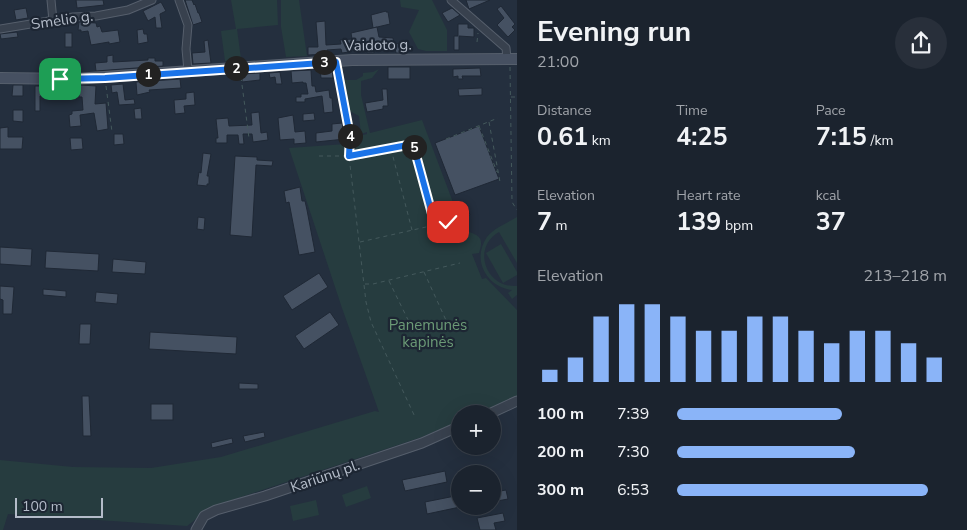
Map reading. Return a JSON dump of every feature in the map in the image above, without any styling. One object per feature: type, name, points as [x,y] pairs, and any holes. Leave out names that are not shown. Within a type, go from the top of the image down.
[{"type":"main road","name":"Vaidoto g.","points":[[0,78],[105,78],[336,62],[511,59]]},
{"type":"street","points":[[50,0],[53,21]]},
{"type":"street","name":"Smėlio g.","points":[[0,30],[128,10],[152,0]]},
{"type":"street","points":[[179,0],[188,25],[186,49],[188,71]]},
{"type":"street","points":[[451,0],[506,48],[511,59]]},
{"type":"street","points":[[336,62],[350,136]]},
{"type":"street","points":[[501,408],[517,401]]},
{"type":"street","name":"Kariūnų pl.","points":[[196,530],[204,516],[216,510],[265,496],[422,443],[451,430]]},
{"type":"path","points":[[476,42],[478,32],[483,28]]},
{"type":"path","points":[[511,59],[512,202],[517,210]]},
{"type":"path","points":[[239,68],[249,138]]},
{"type":"path","points":[[105,78],[112,132]]},
{"type":"path","points":[[511,99],[517,97]]},
{"type":"path","points":[[446,139],[498,118]]},
{"type":"path","points":[[489,122],[500,182]]},
{"type":"path","points":[[479,125],[498,172]]},
{"type":"path","points":[[350,136],[349,156],[366,302],[371,322],[415,417]]},
{"type":"path","points":[[319,156],[349,156],[413,144],[435,225]]},
{"type":"path","points":[[487,147],[494,145]]},
{"type":"path","points":[[390,148],[412,230]]},
{"type":"path","points":[[513,199],[517,196]]},
{"type":"path","points":[[359,242],[448,222]]},
{"type":"path","points":[[364,284],[460,263]]},
{"type":"path","points":[[423,272],[450,329]]},
{"type":"path","points":[[389,280],[414,330]]},
{"type":"green space","points":[[231,0],[277,0],[278,25],[237,29],[241,59],[225,61],[221,31],[236,29]]},
{"type":"green space","points":[[281,0],[299,0],[307,56],[286,57],[281,27]]},
{"type":"green space","points":[[400,0],[432,0],[447,30],[447,51],[418,49],[409,32],[419,10],[401,7]]},
{"type":"green space","name":"Panemunės kapinės","points":[[379,69],[372,78],[361,81],[361,95],[370,133],[422,120],[454,205],[457,204],[469,232],[477,235],[481,242],[479,253],[472,254],[482,279],[486,278],[517,310],[517,408],[512,398],[496,405],[451,405],[451,425],[422,437],[211,507],[187,526],[8,514],[3,530],[0,530],[0,460],[73,467],[151,468],[221,457],[375,411],[379,412],[289,148],[346,144],[350,138],[367,134],[367,132],[361,134],[359,116],[348,110],[341,79],[356,80],[363,76],[363,73]]},
{"type":"green space","points":[[517,217],[517,263],[499,232],[490,239],[484,257],[490,274],[497,281],[506,285],[517,286],[517,295],[512,299],[508,293],[512,290],[495,284],[484,271],[481,255],[482,246],[487,237],[497,228]]},
{"type":"green space","points":[[501,244],[517,272],[517,275],[503,283],[486,253]]},
{"type":"green space","points":[[367,486],[371,498],[346,507],[342,495]]},
{"type":"green space","points":[[316,500],[319,515],[293,521],[290,506]]},
{"type":"building","points":[[76,0],[103,0],[104,5],[77,8]]},
{"type":"building","points":[[185,0],[192,0],[202,22],[193,25]]},
{"type":"building","points":[[466,0],[490,0],[469,9]]},
{"type":"building","points":[[161,2],[166,11],[160,14],[162,28],[156,28],[155,17],[148,21],[143,11]]},
{"type":"building","points":[[501,6],[515,24],[512,27],[515,30],[508,37],[497,25],[504,18],[497,9]]},
{"type":"building","points":[[26,8],[28,18],[16,20],[14,10]]},
{"type":"building","points":[[452,8],[460,15],[448,22],[442,13]]},
{"type":"building","points":[[388,12],[390,24],[373,28],[371,15]]},
{"type":"building","points":[[325,21],[326,45],[341,44],[340,40],[352,39],[351,33],[377,27],[379,37],[393,38],[394,44],[406,43],[406,53],[396,53],[395,48],[374,50],[374,53],[367,53],[367,46],[349,48],[349,52],[342,53],[341,49],[327,50],[327,54],[308,55],[308,47],[318,47],[316,22]]},
{"type":"building","points":[[79,22],[96,23],[97,27],[100,26],[102,32],[118,30],[120,42],[91,45],[88,31],[81,32],[81,30],[78,30]]},
{"type":"building","points":[[458,24],[468,24],[468,28],[474,28],[474,37],[459,36],[459,50],[454,50],[454,36],[458,36]]},
{"type":"building","points":[[143,29],[144,34],[147,34],[148,42],[138,44],[137,30]]},
{"type":"building","points":[[17,32],[18,37],[1,39],[0,34]]},
{"type":"building","points":[[65,33],[72,33],[72,47],[65,47]]},
{"type":"building","points":[[208,40],[211,63],[193,64],[192,53],[205,52],[204,41]]},
{"type":"building","points":[[113,55],[113,62],[155,58],[155,61],[163,61],[163,66],[96,71],[95,63],[107,62],[107,56]]},
{"type":"building","points":[[388,67],[410,67],[410,79],[388,79]]},
{"type":"building","points":[[332,68],[333,78],[321,78],[320,69]]},
{"type":"building","points":[[480,68],[481,76],[462,76],[463,79],[458,79],[458,76],[453,77],[453,69]]},
{"type":"building","points":[[311,70],[312,86],[315,86],[316,92],[329,90],[330,98],[332,98],[333,112],[324,113],[322,96],[305,99],[305,102],[296,102],[296,97],[301,97],[301,94],[308,94],[306,83],[292,83],[291,71]]},
{"type":"building","points":[[280,72],[282,84],[276,84],[275,77],[270,78],[269,73]]},
{"type":"building","points":[[260,73],[260,80],[242,82],[242,74]]},
{"type":"building","points":[[180,79],[181,88],[149,90],[150,92],[137,95],[136,82]]},
{"type":"building","points":[[123,84],[125,100],[134,99],[135,104],[119,105],[117,92],[112,93],[111,85]]},
{"type":"building","points":[[13,85],[23,85],[23,96],[12,96]]},
{"type":"building","points":[[35,86],[48,86],[48,96],[40,96],[40,111],[35,111]]},
{"type":"building","points":[[63,86],[96,86],[95,104],[106,103],[108,129],[97,131],[94,113],[80,115],[81,126],[70,127],[69,115],[72,114],[72,111],[83,110],[82,97],[79,97],[79,94],[63,95]]},
{"type":"building","points":[[482,88],[482,95],[459,96],[458,89]]},
{"type":"building","points":[[382,89],[387,89],[388,106],[383,106],[383,109],[367,112],[365,103],[383,100]]},
{"type":"building","points":[[194,92],[195,105],[184,106],[185,113],[175,114],[174,100],[186,99],[186,93]]},
{"type":"building","points":[[141,108],[142,119],[135,119],[134,109]]},
{"type":"building","points":[[13,110],[23,110],[23,122],[13,121]]},
{"type":"building","points":[[259,112],[261,133],[267,132],[268,140],[253,142],[252,134],[243,134],[244,144],[239,144],[238,135],[227,135],[227,143],[216,143],[216,138],[218,138],[216,119],[228,118],[229,126],[252,125],[251,113]]},
{"type":"building","points":[[314,113],[315,120],[303,121],[303,114]]},
{"type":"building","points":[[293,115],[295,132],[305,131],[306,143],[294,144],[294,139],[280,140],[278,118]]},
{"type":"building","points":[[342,123],[345,139],[316,142],[316,133],[332,131],[332,124]]},
{"type":"building","points":[[479,126],[499,179],[455,195],[435,143]]},
{"type":"building","points":[[8,127],[8,137],[23,137],[22,149],[0,149],[0,128]]},
{"type":"building","points":[[114,134],[123,134],[124,144],[114,145]]},
{"type":"building","points":[[70,138],[82,138],[83,149],[71,150]]},
{"type":"building","points":[[203,153],[211,154],[207,176],[209,176],[209,184],[207,186],[197,185],[199,172],[201,173]]},
{"type":"building","points":[[235,156],[257,157],[257,160],[273,161],[272,166],[256,165],[252,237],[230,235]]},
{"type":"building","points":[[300,187],[302,201],[305,201],[315,252],[299,255],[289,202],[286,203],[284,191]]},
{"type":"building","points":[[466,203],[470,215],[463,217],[459,206]]},
{"type":"building","points":[[198,217],[205,218],[204,230],[197,229]]},
{"type":"building","points":[[0,247],[32,249],[31,266],[0,264]]},
{"type":"building","points":[[46,251],[99,254],[98,271],[45,268]]},
{"type":"building","points":[[113,259],[146,262],[145,274],[112,272]]},
{"type":"building","points":[[319,273],[328,287],[292,310],[283,296]]},
{"type":"building","points":[[0,286],[14,287],[12,314],[3,314]]},
{"type":"building","points":[[43,289],[66,291],[66,297],[43,295]]},
{"type":"building","points":[[96,292],[118,294],[117,304],[95,302]]},
{"type":"building","points":[[330,312],[339,325],[304,349],[295,336]]},
{"type":"building","points":[[80,324],[91,324],[90,344],[79,344]]},
{"type":"building","points":[[150,332],[237,337],[236,354],[149,349]]},
{"type":"building","points":[[239,383],[258,384],[258,389],[239,389]]},
{"type":"building","points":[[82,396],[89,396],[91,436],[83,436]]},
{"type":"building","points":[[151,404],[173,404],[173,420],[151,420]]},
{"type":"building","points":[[264,432],[265,437],[245,442],[243,436]]},
{"type":"building","points":[[232,438],[233,443],[212,448],[211,443]]},
{"type":"building","points":[[445,471],[447,482],[405,491],[402,480]]},
{"type":"building","points":[[506,490],[508,499],[501,500],[501,491]]},
{"type":"building","points":[[451,497],[451,509],[427,514],[425,502]]},
{"type":"building","points":[[503,513],[505,521],[494,523],[496,530],[480,530],[477,518],[501,515]]},
{"type":"route","points":[[60,79],[105,78],[283,64],[336,62],[350,136],[349,156],[413,144],[435,225],[448,222]]}]
